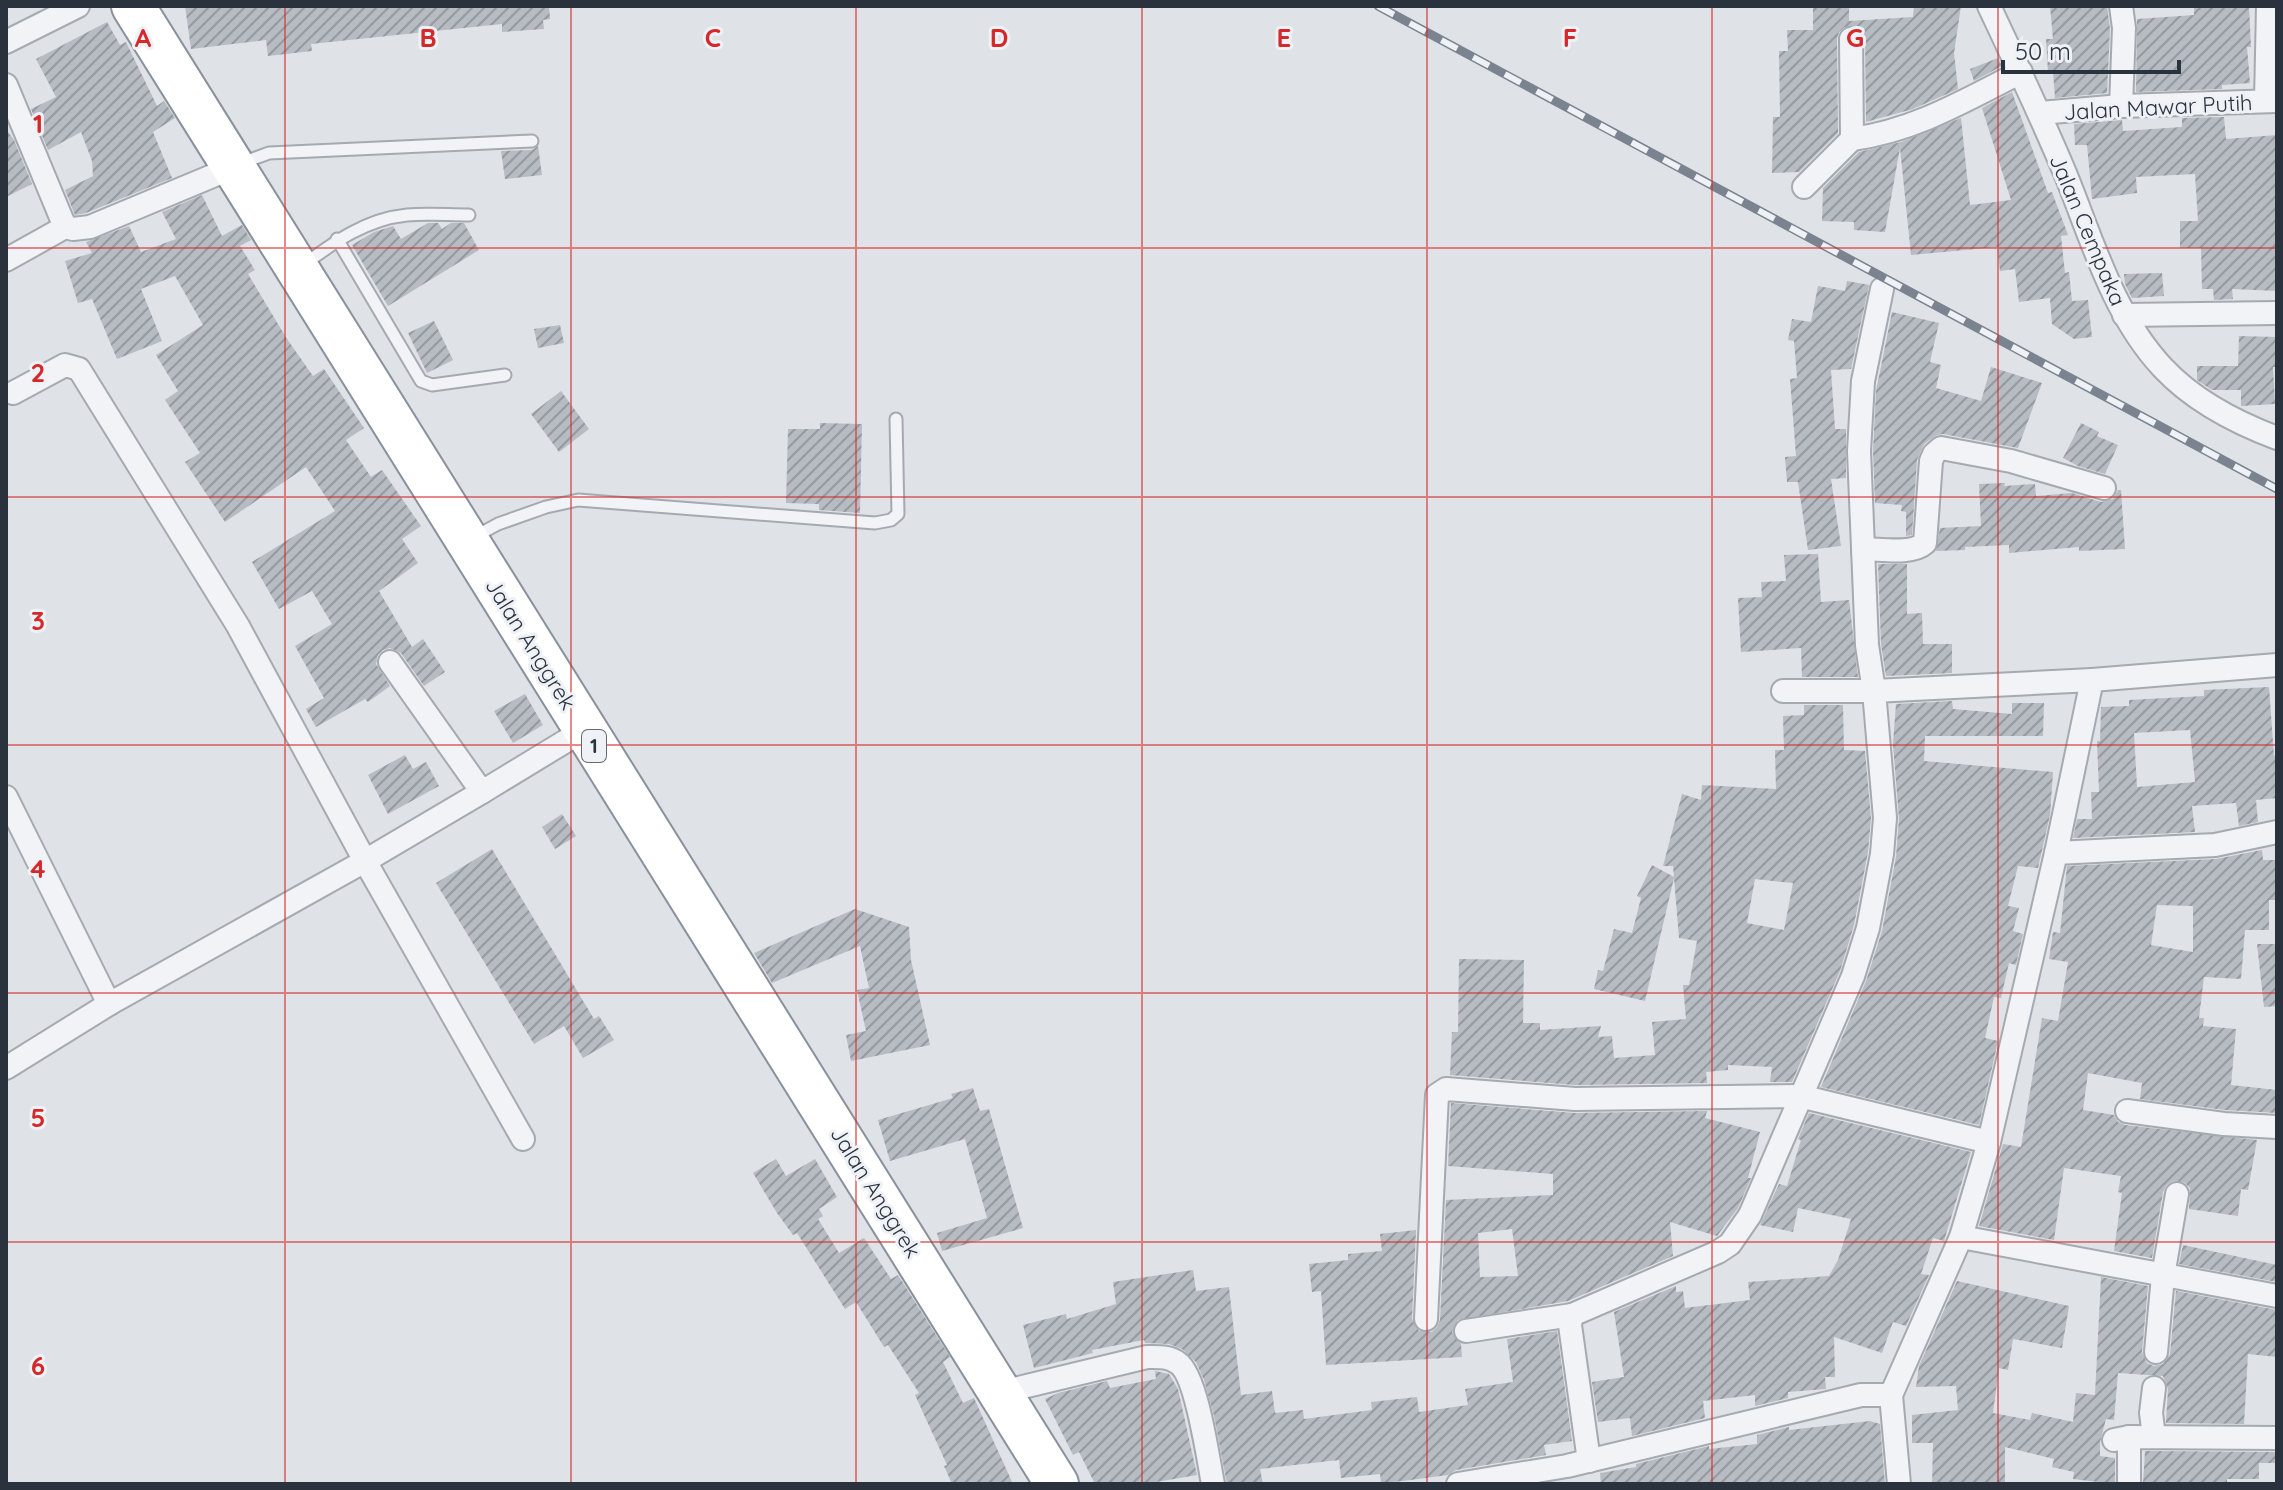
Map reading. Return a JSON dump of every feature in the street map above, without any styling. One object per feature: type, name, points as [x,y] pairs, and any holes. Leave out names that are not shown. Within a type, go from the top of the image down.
[{"type":"highway","name":"Jalan Anggrek","points":[[133,6],[298,269],[482,533],[584,730],[1057,1484]]},
{"type":"street","points":[[6,42],[78,6]]},
{"type":"street","name":"Jalan Cempaka","points":[[1989,6],[2040,113],[2124,315],[2162,367],[2186,388],[2227,415],[2277,438]]},
{"type":"street","points":[[2121,6],[2124,28],[2121,106]]},
{"type":"street","points":[[2268,6],[2272,101]]},
{"type":"street","points":[[1851,39],[1852,139]]},
{"type":"street","points":[[1804,187],[1852,139],[1876,136],[1922,122],[2021,72]]},
{"type":"street","points":[[6,85],[65,227]]},
{"type":"street","name":"Jalan Mawar Putih","points":[[2040,113],[2121,106],[2272,101]]},
{"type":"street","points":[[6,260],[65,227],[90,227],[234,167]]},
{"type":"street","points":[[1466,1331],[1572,1315],[1730,1244],[1750,1215],[1853,976],[1868,928],[1885,818],[1867,645],[1859,451],[1863,381],[1882,289]]},
{"type":"street","points":[[2124,315],[2277,313]]},
{"type":"street","points":[[13,393],[65,365],[79,369],[238,626],[365,861],[523,1139]]},
{"type":"street","points":[[1863,549],[1910,549],[1925,543],[1931,461],[1941,448],[2011,461],[2104,488]]},
{"type":"street","points":[[390,662],[482,792]]},
{"type":"street","points":[[1783,691],[1874,691],[2276,671]]},
{"type":"street","points":[[1899,1484],[1891,1395],[1961,1237],[1989,1142],[2056,853],[2092,680]]},
{"type":"street","points":[[6,1068],[109,1004],[365,861],[584,730]]},
{"type":"street","points":[[6,797],[109,1004]]},
{"type":"street","points":[[2056,853],[2215,845],[2277,832]]},
{"type":"street","points":[[1426,1319],[1437,1095],[1446,1089],[1575,1099],[1800,1096],[1989,1142]]},
{"type":"street","points":[[2127,1111],[2224,1124],[2277,1127]]},
{"type":"street","points":[[2156,1352],[2163,1276],[2177,1194]]},
{"type":"street","points":[[1961,1237],[2277,1296]]},
{"type":"street","points":[[1572,1315],[1575,1470]]},
{"type":"street","points":[[1002,1392],[1147,1357],[1168,1358],[1180,1363],[1194,1393],[1213,1484]]},
{"type":"street","points":[[2154,1388],[2151,1413],[2154,1437]]},
{"type":"street","points":[[1458,1484],[1575,1470],[1861,1395],[1891,1395]]},
{"type":"street","points":[[2129,1484],[2121,1439],[2277,1438]]},
{"type":"lane","points":[[234,167],[269,153],[532,141]]},
{"type":"lane","points":[[298,269],[337,239],[373,222],[406,215],[469,215]]},
{"type":"lane","points":[[337,239],[421,381],[432,385],[505,375]]},
{"type":"lane","points":[[482,533],[546,507],[578,500],[875,523],[891,520],[898,514],[896,419]]},
{"type":"building","points":[[185,6],[549,6],[550,19],[543,20],[544,29],[502,32],[502,24],[311,44],[312,51],[268,56],[266,40],[191,49]]},
{"type":"building","points":[[1813,6],[1849,6],[1849,21],[1913,17],[1914,6],[1961,6],[1954,53],[1958,89],[1913,109],[1866,122],[1865,38],[1857,27],[1845,27],[1837,39],[1838,133],[1799,172],[1772,173],[1773,117],[1780,117],[1779,51],[1788,51],[1787,30],[1813,30]]},
{"type":"building","points":[[2050,6],[2107,6],[2110,29],[2107,93],[2055,98],[2053,72],[2048,72],[2046,39],[2053,39]]},
{"type":"building","points":[[2194,6],[2249,6],[2251,47],[2247,47],[2250,83],[2222,85],[2222,89],[2136,92],[2137,19],[2194,15]]},
{"type":"building","points":[[107,22],[120,45],[126,42],[157,106],[164,101],[175,118],[153,132],[172,178],[75,215],[65,190],[93,176],[92,161],[81,132],[48,150],[31,109],[56,97],[36,59]]},
{"type":"building","points":[[1998,58],[2002,66],[1974,81],[1970,69]]},
{"type":"building","points":[[2012,92],[2048,193],[2052,192],[2068,235],[2061,236],[2065,273],[2069,272],[2072,301],[2088,300],[2092,337],[2074,339],[2052,324],[2050,298],[2019,302],[2015,269],[2000,271],[1997,247],[1911,255],[1900,148],[1885,232],[1854,230],[1854,222],[1822,221],[1823,188],[1859,152],[1901,142],[1961,118],[1970,205],[2011,200],[1982,108]]},
{"type":"building","points":[[2224,117],[2226,139],[2277,135],[2277,291],[2232,289],[2233,299],[2214,300],[2213,289],[2202,289],[2201,248],[2180,248],[2180,221],[2198,221],[2195,174],[2136,177],[2137,193],[2092,199],[2087,145],[2075,145],[2074,124],[2122,120],[2123,131],[2182,127],[2182,118]]},
{"type":"building","points":[[6,129],[14,140],[32,184],[6,197]]},
{"type":"building","points":[[538,146],[542,175],[505,179],[501,151],[532,150]]},
{"type":"building","points":[[202,195],[222,236],[242,225],[251,240],[240,246],[255,270],[248,274],[287,339],[313,376],[324,369],[364,428],[346,440],[371,477],[382,470],[421,526],[402,539],[418,563],[379,591],[412,647],[423,639],[445,672],[424,686],[401,653],[390,648],[383,650],[376,664],[390,686],[368,702],[365,699],[316,727],[306,709],[324,698],[295,646],[332,624],[312,591],[279,609],[252,562],[335,511],[306,467],[225,522],[185,462],[200,453],[165,400],[178,391],[156,355],[203,325],[175,276],[141,289],[162,341],[117,359],[92,299],[78,303],[65,261],[92,253],[86,242],[129,226],[141,252],[176,239],[162,212]]},
{"type":"building","points":[[428,223],[438,223],[442,229],[451,223],[464,223],[479,250],[388,306],[352,245],[374,232],[393,226],[401,239]]},
{"type":"building","points":[[2162,273],[2164,296],[2132,298],[2124,274]]},
{"type":"building","points":[[1847,281],[1869,285],[1851,369],[1831,370],[1835,429],[1846,429],[1846,478],[1831,479],[1841,546],[1808,550],[1798,482],[1787,482],[1785,457],[1796,456],[1790,379],[1797,378],[1794,341],[1788,340],[1792,319],[1811,322],[1818,286],[1845,291]]},
{"type":"building","points":[[1892,312],[1939,323],[1930,362],[1941,365],[1936,388],[1981,401],[1991,367],[2042,383],[2018,448],[1943,434],[1924,444],[1917,460],[1912,535],[1906,536],[1906,512],[1901,511],[1902,505],[1875,503],[1873,451],[1876,391]]},
{"type":"building","points":[[434,321],[453,360],[427,373],[408,333]]},
{"type":"building","points":[[560,325],[564,343],[538,348],[534,329]]},
{"type":"building","points":[[2239,336],[2277,337],[2277,367],[2273,367],[2275,404],[2241,406],[2241,390],[2212,390],[2197,380],[2197,366],[2238,366]]},
{"type":"building","points":[[561,391],[589,429],[559,452],[531,414]]},
{"type":"building","points":[[820,423],[862,424],[860,513],[819,510],[819,504],[786,503],[788,429],[820,429]]},
{"type":"building","points":[[2081,423],[2099,432],[2097,436],[2118,445],[2105,474],[2063,458]]},
{"type":"building","points":[[2005,483],[2004,486],[2035,484],[2036,496],[2072,493],[2101,502],[2113,499],[2121,490],[2125,549],[2079,551],[2079,547],[2009,553],[2009,545],[1936,551],[1940,528],[1981,526],[1979,484]]},
{"type":"building","points":[[1818,554],[1821,602],[1849,600],[1858,677],[1802,677],[1801,648],[1741,652],[1738,598],[1762,597],[1761,582],[1786,581],[1784,555]]},
{"type":"building","points":[[1878,564],[1907,564],[1907,614],[1922,613],[1923,644],[1952,644],[1952,673],[1886,676],[1881,644]]},
{"type":"building","points":[[2269,687],[2274,756],[2277,756],[2277,798],[2256,800],[2258,822],[2239,826],[2236,803],[2192,806],[2195,832],[2073,838],[2077,819],[2092,819],[2091,792],[2099,792],[2097,741],[2100,741],[2101,707],[2129,706],[2129,700],[2204,696],[2204,690]],"holes":[[[2190,730],[2195,782],[2137,787],[2134,733]]]},
{"type":"building","points":[[525,694],[543,725],[513,743],[494,711]]},
{"type":"building","points":[[1952,701],[1953,709],[2012,714],[2012,703],[2044,703],[2043,736],[1925,736],[1924,761],[2053,772],[2050,815],[2038,868],[2018,866],[2008,906],[2019,908],[2013,931],[2023,934],[2016,965],[2009,963],[2001,998],[1994,997],[1985,1038],[1998,1041],[1979,1125],[1821,1087],[1866,981],[1882,931],[1896,857],[1899,819],[1893,744],[1896,704]]},
{"type":"building","points":[[1804,705],[1843,705],[1844,750],[1865,751],[1871,818],[1854,925],[1840,971],[1792,1082],[1770,1082],[1772,1067],[1728,1065],[1728,1070],[1706,1072],[1707,1083],[1575,1085],[1450,1075],[1452,1032],[1458,1032],[1459,959],[1524,960],[1523,1023],[1540,1023],[1540,1030],[1601,1026],[1598,1037],[1612,1036],[1614,1058],[1655,1055],[1652,1022],[1686,1019],[1683,985],[1689,985],[1697,941],[1679,938],[1674,878],[1645,1001],[1594,989],[1598,970],[1603,971],[1614,929],[1632,933],[1641,898],[1637,896],[1652,865],[1674,877],[1673,866],[1663,866],[1682,794],[1701,800],[1702,785],[1776,789],[1775,750],[1784,750],[1783,716],[1804,715]],"holes":[[[1755,879],[1793,883],[1784,930],[1747,923]]]},
{"type":"building","points":[[405,755],[413,769],[426,762],[439,786],[388,814],[368,775]]},
{"type":"building","points":[[562,814],[576,836],[555,849],[542,827]]},
{"type":"building","points":[[492,849],[594,1019],[599,1016],[614,1040],[583,1058],[564,1026],[534,1044],[436,883]]},
{"type":"building","points":[[2262,850],[2263,860],[2277,860],[2277,900],[2269,900],[2269,930],[2245,930],[2241,979],[2204,977],[2199,1018],[2204,1018],[2203,1026],[2236,1029],[2231,1085],[2277,1090],[2277,1113],[2140,1099],[2142,1083],[2088,1073],[2083,1110],[2114,1115],[2118,1122],[2125,1125],[2257,1140],[2248,1190],[2241,1189],[2238,1216],[2189,1209],[2190,1188],[2185,1183],[2173,1181],[2163,1192],[2152,1258],[2114,1251],[2122,1193],[2118,1192],[2121,1176],[2064,1168],[2054,1240],[1979,1226],[2003,1144],[2021,1147],[2042,1018],[2058,1021],[2068,962],[2049,959],[2053,932],[2060,933],[2067,866],[2216,859]],"holes":[[[2157,905],[2193,906],[2193,952],[2151,945]]]},
{"type":"building","points":[[855,909],[909,927],[911,960],[930,1045],[851,1061],[846,1035],[866,1031],[857,990],[869,988],[860,946],[772,983],[754,953]]},
{"type":"building","points":[[2257,944],[2277,944],[2277,1006],[2264,1007]]},
{"type":"building","points":[[973,1088],[980,1111],[989,1109],[1023,1228],[942,1251],[937,1233],[987,1218],[965,1139],[890,1161],[878,1120],[953,1098],[951,1094]]},
{"type":"building","points":[[1451,1103],[1575,1113],[1707,1111],[1705,1118],[1760,1132],[1748,1178],[1751,1178],[1738,1208],[1717,1236],[1670,1222],[1673,1256],[1568,1301],[1458,1320],[1452,1332],[1461,1344],[1462,1357],[1326,1365],[1321,1291],[1312,1292],[1309,1264],[1348,1260],[1348,1254],[1382,1251],[1380,1234],[1416,1230],[1412,1319],[1419,1331],[1432,1332],[1440,1320],[1446,1200],[1553,1195],[1553,1174],[1448,1166]],"holes":[[[1512,1229],[1518,1276],[1480,1277],[1478,1233]]]},
{"type":"building","points":[[1809,1113],[1971,1152],[1944,1241],[1933,1238],[1921,1274],[1929,1275],[1906,1326],[1893,1322],[1882,1353],[1834,1337],[1835,1377],[1825,1377],[1826,1389],[1788,1392],[1788,1398],[1755,1406],[1755,1395],[1703,1401],[1705,1418],[1632,1436],[1630,1418],[1598,1422],[1592,1382],[1624,1377],[1614,1312],[1676,1286],[1676,1292],[1683,1291],[1685,1308],[1750,1300],[1748,1282],[1829,1276],[1838,1260],[1851,1219],[1798,1208],[1793,1232],[1760,1225],[1779,1184],[1787,1186],[1801,1140],[1798,1139]]},
{"type":"building","points":[[776,1159],[786,1176],[815,1159],[837,1197],[819,1209],[823,1216],[818,1219],[839,1253],[864,1238],[891,1279],[898,1275],[950,1357],[943,1362],[963,1403],[974,1398],[1013,1484],[952,1484],[944,1466],[947,1465],[915,1395],[919,1393],[888,1345],[884,1347],[856,1302],[845,1309],[797,1233],[793,1235],[753,1173]]},
{"type":"building","points":[[2183,1245],[2277,1265],[2277,1282],[2179,1264]]},
{"type":"building","points":[[1193,1270],[1196,1291],[1229,1287],[1241,1395],[1272,1391],[1275,1413],[1303,1410],[1304,1419],[1372,1410],[1371,1402],[1417,1397],[1419,1412],[1468,1405],[1465,1389],[1513,1382],[1507,1339],[1557,1331],[1572,1441],[1544,1445],[1546,1455],[1403,1481],[1381,1483],[1380,1474],[1341,1478],[1339,1460],[1260,1469],[1263,1484],[1227,1484],[1204,1380],[1196,1362],[1182,1349],[1169,1344],[1145,1343],[1144,1340],[1092,1350],[1093,1353],[1034,1368],[1023,1325],[1066,1314],[1067,1319],[1116,1304],[1113,1282]]},
{"type":"building","points":[[2101,1277],[2148,1286],[2142,1352],[2147,1363],[2154,1366],[2163,1364],[2170,1354],[2176,1291],[2277,1310],[2277,1357],[2248,1354],[2244,1424],[2166,1423],[2168,1389],[2163,1376],[2118,1373],[2114,1420],[2106,1419],[2100,1442],[2100,1456],[2115,1458],[2115,1484],[2073,1479],[2074,1472],[2052,1467],[2054,1459],[2005,1447],[2005,1484],[1932,1484],[1933,1443],[1912,1443],[1912,1415],[1958,1410],[1956,1386],[1916,1387],[1919,1366],[1957,1281],[2069,1306],[2062,1348],[2013,1339],[2008,1370],[1999,1368],[1993,1413],[2030,1420],[2032,1413],[2073,1422],[2076,1393],[2095,1395]]},
{"type":"building","points":[[1155,1371],[1169,1374],[1178,1389],[1197,1475],[1145,1484],[1095,1484],[1079,1452],[1073,1455],[1045,1399],[1107,1381],[1110,1388],[1156,1379]]},
{"type":"building","points":[[1870,1421],[1880,1424],[1885,1484],[1601,1484],[1600,1473],[1636,1467],[1636,1464],[1709,1446],[1709,1449],[1757,1444],[1757,1435],[1789,1427],[1789,1430]]},
{"type":"building","points":[[2145,1451],[2277,1452],[2277,1463],[2259,1463],[2259,1479],[2227,1479],[2227,1484],[2143,1484]]},
{"type":"railway","points":[[1378,6],[2277,489]]}]
